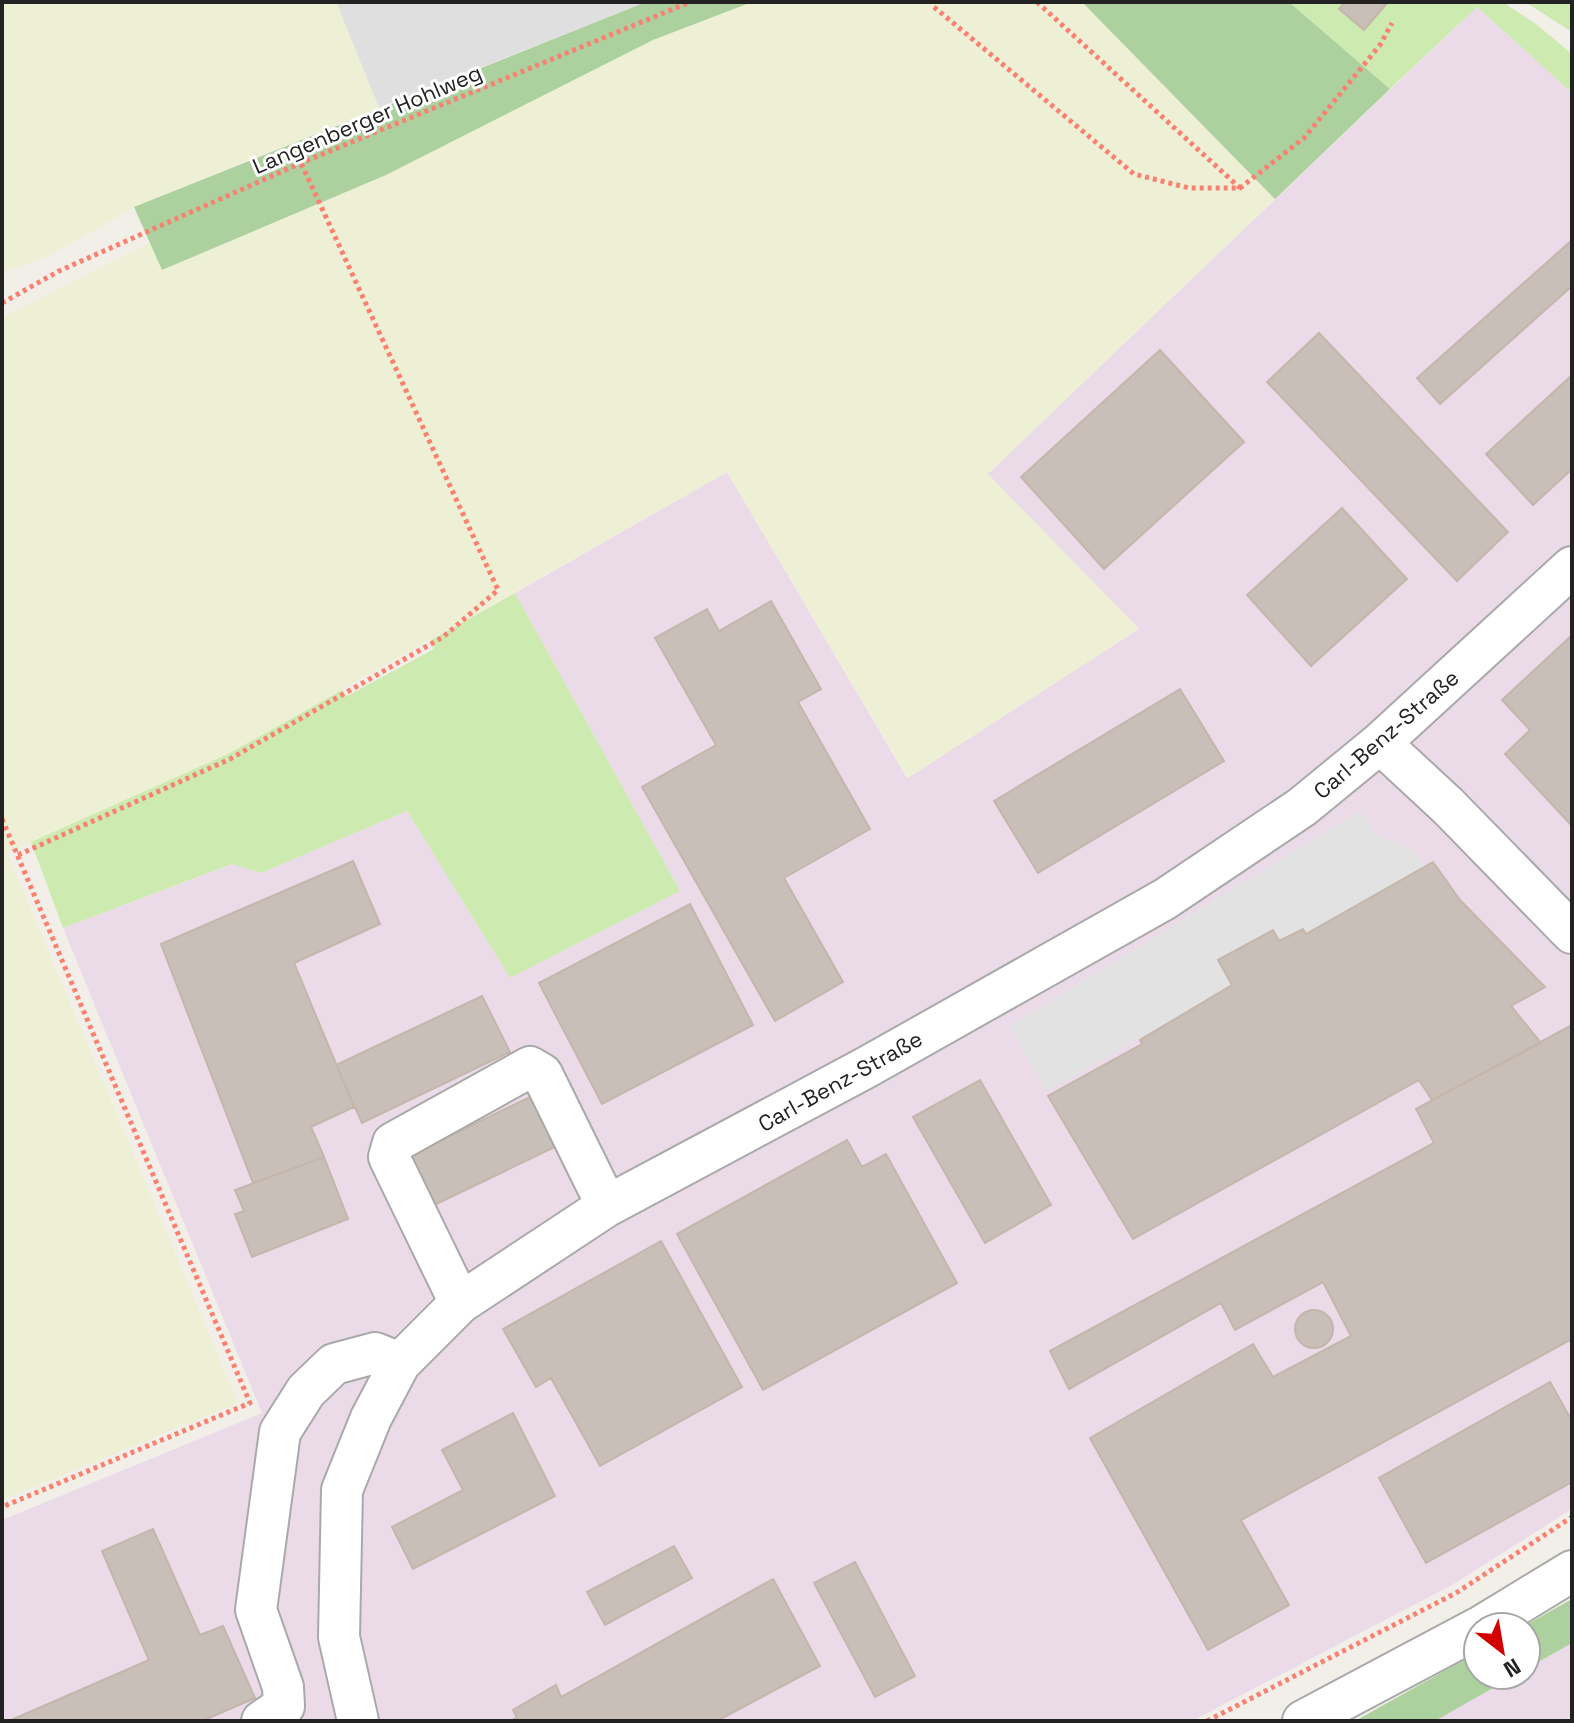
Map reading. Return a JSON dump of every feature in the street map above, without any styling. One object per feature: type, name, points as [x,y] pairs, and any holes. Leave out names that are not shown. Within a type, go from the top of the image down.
[{"type":"street","name":"Carl-Benz-Straße","points":[[358,1721],[339,1637],[342,1490],[371,1418],[400,1363],[460,1303],[607,1206],[867,1067],[1165,899],[1302,807],[1380,743],[1572,567]]},
{"type":"street","points":[[1380,743],[1448,806],[1572,933]]},
{"type":"street","points":[[460,1303],[389,1157],[393,1143],[530,1067],[542,1074],[607,1206]]},
{"type":"street","points":[[262,1721],[284,1706],[283,1687],[256,1610],[280,1432],[306,1391],[334,1364],[375,1353],[400,1363]]},
{"type":"street","points":[[1507,1611],[1572,1571]]},
{"type":"street","points":[[1303,1721],[1462,1637]]},
{"type":"path","name":"Langenberger Hohlweg","points":[[2,303],[59,271],[301,163],[690,2]]},
{"type":"path","points":[[1037,2],[1240,188]]},
{"type":"path","points":[[934,7],[1134,174],[1189,188],[1240,188],[1304,138],[1380,45],[1392,23]]},
{"type":"path","points":[[18,855],[230,759],[443,637],[498,590],[301,163]]},
{"type":"path","points":[[2,819],[250,1403],[2,1507]]},
{"type":"path","points":[[1207,1721],[1456,1593],[1572,1517]]},
{"type":"shaded area","points":[[336,2],[646,2],[379,108]]},
{"type":"shaded area","points":[[1477,7],[1572,93],[1572,1509],[1452,1585],[1192,1721],[2,1721],[2,1520],[262,1413],[63,928],[233,864],[261,873],[407,811],[510,978],[680,891],[515,593],[727,472],[907,778],[1139,629],[987,474]]},
{"type":"shaded area","points":[[1361,810],[1376,835],[1412,849],[1425,866],[1306,934],[1302,929],[1279,941],[1272,930],[1219,960],[1232,985],[1046,1092],[1010,1026]]},
{"type":"shaded area","points":[[1572,1643],[1572,1721],[1435,1721],[1488,1691],[1542,1691],[1542,1660]]},
{"type":"green space","points":[[2,2],[336,2],[379,108],[135,207],[51,255],[2,273]]},
{"type":"green space","points":[[646,2],[752,2],[653,40],[386,175],[162,270],[134,207]]},
{"type":"green space","points":[[752,2],[1082,2],[1275,199],[988,474],[1139,629],[908,778],[727,472],[228,754],[7,853],[238,1403],[2,1500],[2,318],[150,243],[163,270],[386,175],[653,40]]},
{"type":"green space","points":[[1082,2],[1289,2],[1390,89],[1275,199]]},
{"type":"green space","points":[[1289,2],[1509,2],[1507,5],[1572,54],[1572,93],[1477,7],[1390,89]]},
{"type":"green space","points":[[1525,2],[1572,2],[1572,32]]},
{"type":"green space","points":[[515,593],[680,891],[510,978],[407,811],[261,873],[232,864],[63,928],[31,842],[228,754],[342,690],[347,696],[434,649],[431,640]]},
{"type":"green space","points":[[1572,1599],[1572,1643],[1542,1660],[1542,1616]]},
{"type":"green space","points":[[1462,1661],[1462,1691],[1488,1691],[1435,1721],[1355,1721]]},
{"type":"building","points":[[1345,2],[1388,2],[1364,30],[1339,9]]},
{"type":"building","points":[[1572,240],[1572,286],[1440,404],[1417,378]]},
{"type":"building","points":[[1319,333],[1508,532],[1457,581],[1267,382]]},
{"type":"building","points":[[1160,350],[1244,442],[1104,569],[1021,477]]},
{"type":"building","points":[[1572,375],[1572,469],[1533,505],[1486,454]]},
{"type":"building","points":[[1342,508],[1407,579],[1311,666],[1247,595]]},
{"type":"building","points":[[771,601],[821,689],[798,702],[870,829],[784,878],[843,982],[775,1021],[642,787],[716,745],[655,638],[707,609],[719,631]]},
{"type":"building","points":[[1572,635],[1572,826],[1505,754],[1530,730],[1502,700]]},
{"type":"building","points":[[1180,689],[1224,761],[1038,873],[994,801]]},
{"type":"building","points":[[353,861],[380,924],[294,963],[354,1107],[311,1127],[324,1157],[253,1183],[161,944]]},
{"type":"building","points":[[1433,862],[1460,900],[1545,987],[1511,1006],[1541,1043],[1432,1100],[1419,1080],[1133,1239],[1048,1096],[1142,1044],[1140,1040],[1232,985],[1218,960],[1273,930],[1279,941],[1303,929],[1306,934]]},
{"type":"building","points":[[690,904],[753,1025],[602,1104],[539,983]]},
{"type":"building","points":[[482,996],[510,1052],[362,1123],[336,1065]]},
{"type":"building","points":[[1572,1025],[1572,1339],[1241,1520],[1289,1605],[1208,1650],[1090,1438],[1253,1344],[1273,1377],[1351,1336],[1323,1282],[1235,1330],[1221,1303],[1069,1389],[1050,1351],[1434,1143],[1416,1109]]},
{"type":"building","points":[[980,1080],[1051,1205],[985,1243],[913,1117]]},
{"type":"building","points":[[538,1093],[563,1143],[424,1210],[400,1160]]},
{"type":"building","points":[[847,1140],[862,1167],[886,1154],[957,1283],[763,1390],[677,1234]]},
{"type":"building","points":[[324,1157],[348,1219],[252,1257],[235,1214],[244,1211],[235,1190]]},
{"type":"building","points":[[661,1241],[742,1387],[600,1466],[551,1378],[536,1387],[503,1329]]},
{"type":"building","points":[[1314,1310],[1327,1316],[1333,1329],[1327,1342],[1314,1348],[1301,1342],[1295,1329],[1301,1316]]},
{"type":"building","points":[[1550,1382],[1572,1421],[1572,1482],[1426,1563],[1379,1478]]},
{"type":"building","points":[[513,1413],[555,1496],[413,1569],[392,1527],[463,1490],[442,1450]]},
{"type":"building","points":[[153,1529],[200,1635],[223,1626],[255,1698],[202,1721],[9,1721],[149,1660],[102,1551]]},
{"type":"building","points":[[674,1546],[692,1578],[605,1625],[587,1592]]},
{"type":"building","points":[[855,1562],[915,1676],[875,1697],[814,1583]]},
{"type":"building","points":[[773,1579],[820,1666],[717,1721],[510,1721],[517,1718],[513,1710],[556,1685],[561,1697]]}]
